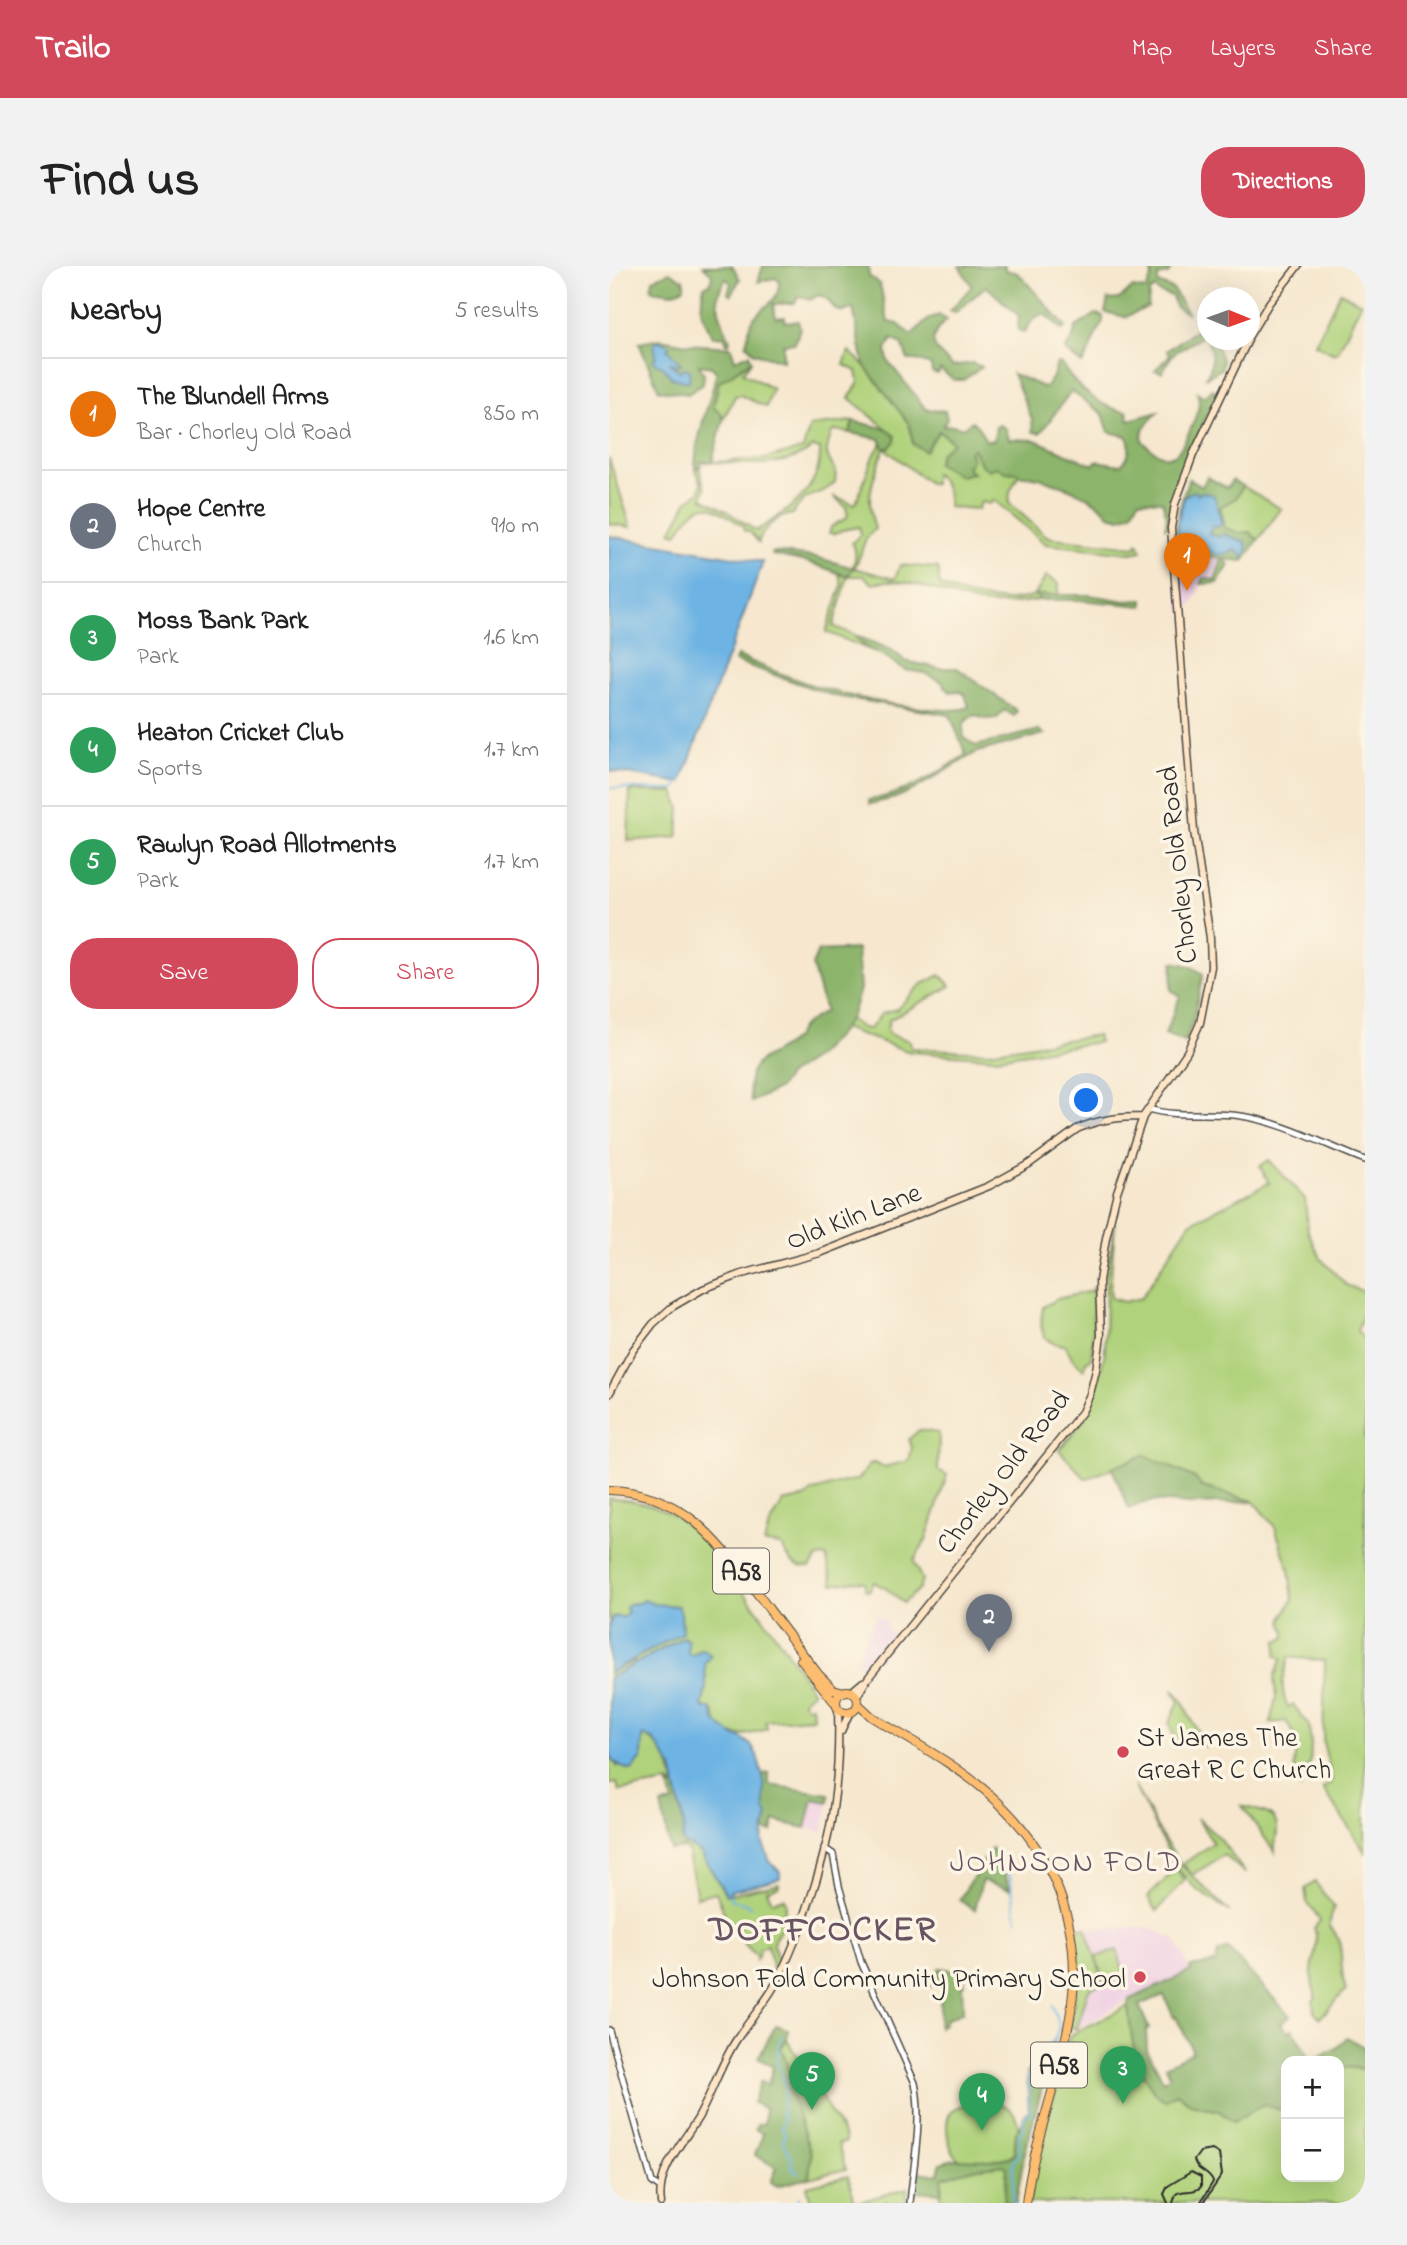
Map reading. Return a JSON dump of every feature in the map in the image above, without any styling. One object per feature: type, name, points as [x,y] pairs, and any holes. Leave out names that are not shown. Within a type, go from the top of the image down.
[{"type":"highway","name":"A58","points":[[609,1490],[652,1497],[677,1508],[702,1527],[729,1556],[828,1686],[853,1696],[873,1717],[977,1784],[1033,1840],[1054,1877],[1070,1928],[1074,1970],[1071,2012],[1066,2035],[1023,2203]]},
{"type":"highway","name":"A58","points":[[609,1496],[635,1498],[662,1506],[697,1528],[745,1584],[837,1706],[850,1713],[873,1717]]},
{"type":"highway","name":"Chorley Old Road","points":[[837,1706],[837,1698],[853,1696],[850,1713]]},
{"type":"main road","name":"Chorley Old Road","points":[[1260,319],[1298,266]]},
{"type":"main road","name":"Chorley Old Road","points":[[853,1696],[1082,1412],[1093,1387],[1100,1346],[1099,1281],[1117,1192],[1143,1117],[1187,1052],[1200,1023],[1212,953],[1194,831],[1171,528],[1175,504],[1193,456],[1243,350]]},
{"type":"main road","name":"Old Kiln Lane","points":[[609,1394],[633,1350],[653,1324],[672,1307],[703,1289],[743,1274],[820,1254],[989,1186],[1012,1175],[1088,1124],[1108,1118],[1143,1117]]},
{"type":"main road","name":"Chorley Old Road","points":[[661,2203],[660,2188],[664,2171],[707,2101],[735,2042],[776,1984],[804,1912],[834,1808],[839,1742],[837,1706]]},
{"type":"main road","name":"Chorley Old Road","points":[[839,1742],[850,1713]]},
{"type":"street","points":[[1149,1109],[1161,1113],[1219,1113],[1256,1119],[1365,1160]]},
{"type":"street","points":[[824,1848],[833,1854],[845,1909],[865,1970],[913,2077],[917,2097],[910,2203]]},
{"type":"street","points":[[609,2030],[653,2184],[660,2188]]},
{"type":"street","points":[[649,2170],[664,2171]]},
{"type":"shaded area","points":[[1175,549],[1222,559],[1215,581],[1204,578],[1193,604],[1180,610]]},
{"type":"shaded area","points":[[877,1615],[887,1621],[885,1628],[896,1636],[879,1660],[877,1658],[863,1668],[856,1659]]},
{"type":"shaded area","points":[[813,1798],[829,1802],[823,1832],[806,1828]]},
{"type":"shaded area","name":"Johnson Fold Community Primary School","points":[[1085,1928],[1150,1928],[1174,1938],[1191,1971],[1122,2003],[1077,2029],[1088,1991],[1104,1982]]},
{"type":"green space","points":[[703,266],[732,266],[740,279],[731,295],[728,293],[731,283],[726,279],[719,294],[719,309],[730,340],[727,344],[724,336],[713,337],[704,318],[701,307],[704,286],[710,284],[712,274]]},
{"type":"green space","points":[[763,266],[868,266],[869,276],[880,284],[888,322],[898,324],[911,335],[930,318],[939,315],[947,320],[935,333],[933,339],[936,349],[953,366],[972,363],[982,367],[963,380],[954,380],[940,369],[938,374],[932,372],[931,365],[908,360],[902,344],[892,339],[886,350],[888,361],[926,409],[945,411],[947,419],[943,426],[963,428],[972,421],[986,441],[994,440],[996,427],[1000,425],[1006,429],[1009,439],[1035,440],[1093,465],[1096,461],[1120,465],[1123,462],[1130,448],[1126,436],[1109,432],[1103,414],[1071,391],[1042,431],[1033,432],[1032,419],[1013,374],[1045,388],[1053,377],[1057,363],[1062,364],[1073,380],[1090,395],[1118,410],[1127,411],[1129,420],[1158,412],[1146,425],[1143,442],[1168,457],[1176,454],[1193,424],[1199,402],[1197,392],[1205,397],[1213,389],[1216,392],[1172,503],[1169,526],[1165,528],[1167,516],[1162,501],[1139,500],[1132,513],[1121,518],[1109,515],[1081,494],[1053,483],[1018,476],[1018,473],[1006,472],[997,467],[989,470],[982,465],[973,449],[969,452],[973,459],[967,467],[973,473],[960,476],[937,463],[941,452],[953,442],[939,431],[925,451],[913,444],[909,424],[864,365],[853,308],[844,312],[836,310],[827,299],[819,295],[810,300],[798,296],[795,303],[773,304],[776,318],[785,317],[785,322],[798,321],[800,328],[795,343],[783,344],[783,361],[754,353],[746,343],[751,323],[773,300],[779,281],[775,278],[758,282]]},
{"type":"green space","points":[[959,266],[1005,266],[1005,270],[1018,273],[1066,327],[1062,330],[1048,316],[1042,314],[1032,321],[1024,333],[1018,330],[1019,316],[986,286],[955,313],[950,311],[972,286]]},
{"type":"green space","points":[[1173,266],[1168,274],[1158,276],[1158,283],[1173,289],[1188,314],[1175,306],[1172,296],[1158,292],[1155,288],[1149,292],[1148,307],[1125,317],[1105,312],[1108,299],[1119,299],[1132,288],[1146,290],[1152,276],[1150,270],[1166,269]]},
{"type":"green space","points":[[670,272],[684,280],[684,288],[672,293],[652,290],[653,279]]},
{"type":"green space","points":[[1340,292],[1361,303],[1338,352],[1334,354],[1315,344]]},
{"type":"green space","points":[[1096,314],[1103,316],[1103,322],[1082,364],[1065,350],[1076,327]]},
{"type":"green space","points":[[1196,330],[1197,340],[1173,354],[1162,372],[1155,370],[1170,355],[1167,351],[1169,349]]},
{"type":"green space","points":[[661,339],[686,344],[731,347],[735,360],[749,354],[751,361],[719,382],[713,407],[722,414],[723,420],[712,462],[700,462],[701,466],[695,468],[700,432],[717,373],[712,367],[699,365],[704,375],[703,384],[688,394],[659,390],[639,343]]},
{"type":"green space","points":[[1218,350],[1223,362],[1221,369],[1205,378],[1211,362],[1211,351]]},
{"type":"green space","points":[[849,351],[864,365],[909,424],[913,445],[939,431],[954,443],[941,452],[937,463],[973,473],[967,467],[969,452],[973,449],[982,465],[1018,473],[1010,491],[1009,503],[1045,535],[1135,547],[1138,543],[1142,551],[1131,553],[1046,544],[994,500],[990,504],[981,502],[978,509],[948,507],[946,488],[938,476],[934,473],[934,484],[930,484],[884,448],[887,429],[849,398],[859,382],[857,371],[844,365]]},
{"type":"green space","points":[[751,361],[743,373],[773,389],[766,407],[740,395],[735,396],[723,420],[722,414],[713,407],[719,382]]},
{"type":"green space","points":[[853,421],[850,433],[836,430],[832,432],[828,444],[828,456],[836,471],[835,482],[803,500],[793,514],[773,522],[759,543],[750,532],[744,531],[743,526],[706,506],[693,513],[677,534],[671,532],[688,500],[700,492],[701,482],[695,468],[699,467],[705,489],[702,498],[756,531],[790,508],[809,488],[819,464],[820,449],[813,447],[790,459],[765,464],[712,462],[764,459],[803,449],[810,426]]},
{"type":"green space","points":[[853,421],[887,429],[895,436],[895,441],[889,448],[884,448],[880,439],[850,433]]},
{"type":"green space","points":[[881,444],[884,448],[870,497],[875,529],[864,543],[854,568],[895,579],[900,565],[938,568],[940,586],[974,597],[999,600],[1035,595],[1046,576],[1059,583],[1058,595],[1036,595],[1040,600],[1025,602],[987,604],[911,583],[884,581],[873,584],[864,576],[848,576],[833,626],[852,634],[868,649],[826,632],[842,585],[839,574],[847,576],[852,569],[855,556],[852,543],[861,534],[859,527],[829,533],[832,526],[848,515],[846,507],[833,496],[856,503],[872,459]]},
{"type":"green space","points":[[609,458],[631,527],[609,524]]},
{"type":"green space","points":[[1207,477],[1227,488],[1232,480],[1243,486],[1236,498],[1220,507],[1225,528],[1239,533],[1250,532],[1258,540],[1244,561],[1224,559],[1229,565],[1218,583],[1201,584],[1204,578],[1215,580],[1222,559],[1175,549],[1179,513],[1189,478],[1202,487]],"holes":[[[1200,494],[1213,525],[1209,534],[1231,537],[1240,545],[1244,556],[1234,548],[1218,551],[1197,540]]]},
{"type":"green space","points":[[1243,486],[1281,509],[1258,540],[1250,532],[1239,533],[1225,528],[1220,506],[1236,498]]},
{"type":"green space","points":[[772,552],[815,557],[854,568],[847,576],[808,562],[772,555]]},
{"type":"green space","points":[[1035,595],[1089,595],[1126,601],[1143,600],[1143,606],[1079,600],[1040,600]]},
{"type":"green space","points":[[852,634],[892,650],[905,661],[938,668],[957,668],[1017,711],[1014,716],[1004,710],[997,718],[985,719],[974,715],[965,721],[964,738],[976,746],[1039,730],[1044,734],[977,752],[913,790],[870,804],[869,800],[908,788],[966,755],[950,715],[834,696],[735,661],[737,656],[817,687],[879,702],[941,710],[969,707],[965,694],[950,692],[941,681],[924,673],[905,670],[883,655],[868,649]]},
{"type":"green space","points":[[630,791],[674,792],[680,808],[676,837],[628,841]]},
{"type":"green space","points":[[857,949],[860,989],[852,1015],[838,1035],[815,1058],[790,1074],[778,1089],[751,1102],[749,1087],[753,1068],[765,1057],[795,1039],[802,1027],[825,1011],[812,965],[818,951]]},
{"type":"green space","points":[[1173,962],[1190,966],[1203,974],[1193,1021],[1185,1042],[1165,1034],[1180,996],[1171,990]]},
{"type":"green space","points":[[940,975],[951,986],[889,1020],[889,1034],[910,1041],[911,1048],[988,1052],[1097,1035],[1099,1042],[996,1058],[910,1052],[843,1028],[849,1019],[862,1028],[870,1029],[882,1013],[897,1009],[921,985]]},
{"type":"green space","points":[[1269,1160],[1305,1199],[1308,1232],[1321,1259],[1346,1285],[1365,1292],[1365,1309],[1357,1331],[1365,1341],[1365,1852],[1323,1788],[1330,1784],[1332,1779],[1323,1742],[1325,1661],[1289,1657],[1284,1676],[1283,1688],[1288,1707],[1293,1704],[1309,1726],[1310,1764],[1304,1771],[1300,1789],[1294,1766],[1297,1740],[1286,1721],[1270,1723],[1276,1698],[1274,1677],[1282,1658],[1276,1656],[1277,1641],[1284,1639],[1286,1632],[1282,1622],[1293,1599],[1289,1570],[1275,1527],[1253,1501],[1202,1487],[1194,1478],[1144,1455],[1086,1479],[1059,1450],[1084,1420],[1097,1387],[1105,1352],[1106,1278],[1115,1224],[1110,1290],[1111,1298],[1124,1302],[1141,1298],[1190,1223],[1269,1183],[1260,1166]]},
{"type":"green space","points":[[1093,1287],[1091,1359],[1086,1362],[1084,1370],[1072,1358],[1065,1345],[1050,1342],[1046,1338],[1043,1334],[1042,1315],[1043,1307],[1057,1299],[1091,1291]]},
{"type":"green space","points":[[919,1430],[939,1433],[938,1470],[947,1475],[926,1540],[913,1562],[922,1579],[919,1589],[903,1603],[874,1582],[869,1591],[865,1590],[865,1582],[833,1584],[826,1556],[818,1557],[810,1567],[799,1566],[781,1545],[764,1543],[768,1529],[783,1502],[807,1497],[813,1491],[858,1480],[870,1464],[884,1467],[909,1461],[912,1448],[909,1439]]},
{"type":"green space","points":[[1144,1455],[1195,1478],[1202,1487],[1253,1501],[1193,1504],[1154,1501],[1129,1509],[1112,1468]]},
{"type":"green space","points":[[609,1498],[635,1501],[660,1509],[676,1517],[703,1540],[768,1624],[813,1692],[803,1701],[805,1706],[812,1705],[813,1718],[766,1721],[767,1729],[749,1734],[734,1735],[728,1732],[717,1721],[713,1711],[702,1706],[706,1689],[705,1664],[710,1657],[700,1649],[693,1655],[687,1654],[688,1641],[684,1637],[609,1678],[609,1673],[635,1660],[640,1603],[628,1604],[628,1612],[624,1617],[613,1616],[609,1626]]},
{"type":"green space","points":[[1172,1689],[1183,1702],[1205,1746],[1174,1738],[1169,1723],[1179,1701]]},
{"type":"green space","points":[[642,1735],[662,1750],[675,1787],[669,1783],[619,1791],[617,1783],[609,1784],[609,1756],[618,1767],[642,1758]]},
{"type":"green space","points":[[769,1773],[769,1785],[829,1794],[829,1802],[813,1799],[806,1828],[775,1821],[772,1832],[764,1831],[768,1816],[765,1810],[762,1774]]},
{"type":"green space","points":[[669,1785],[675,1787],[684,1826],[682,1840],[687,1844],[683,1848],[670,1850],[661,1805],[673,1803]]},
{"type":"green space","points":[[1134,1785],[1161,1835],[1182,1866],[1230,1912],[1195,1888],[1176,1867]]},
{"type":"green space","points":[[1242,1806],[1264,1812],[1273,1818],[1277,1829],[1275,1852]]},
{"type":"green space","points":[[1197,1818],[1220,1839],[1246,1874],[1224,1855],[1192,1875],[1183,1864],[1213,1843]]},
{"type":"green space","points":[[687,1844],[701,1853],[726,1895],[779,1883],[779,1886],[767,1890],[772,1902],[783,1898],[786,1902],[782,1927],[773,1942],[779,1966],[777,1970],[773,1971],[768,1945],[759,1950],[756,1960],[756,1956],[730,1928],[716,1892],[697,1897],[687,1849],[683,1848]]},
{"type":"green space","points":[[992,1848],[1001,1861],[1010,1889],[982,1880],[975,1910],[959,1900]]},
{"type":"green space","points":[[1176,1869],[1185,1880],[1157,1911],[1148,1897]]},
{"type":"green space","points":[[1315,1882],[1334,1907],[1329,1925],[1340,1948],[1346,1990],[1320,2018],[1314,2012],[1313,2001],[1316,1997],[1312,1972],[1316,1941],[1314,1928],[1320,1921],[1307,1902],[1305,1889]]},
{"type":"green space","points":[[1085,1928],[1104,1983],[1088,1991],[1077,2029],[1071,2027],[1078,1966],[1073,1929]]},
{"type":"green space","points":[[1228,1949],[1290,2016],[1281,2023],[1288,2032],[1292,2029],[1308,2056],[1281,2056],[1281,2110],[1264,2104],[1233,2122],[1219,2111],[1191,2104],[1177,2093],[1165,2101],[1155,2092],[1141,2070],[1131,2032],[1129,2000],[1191,1971],[1190,1967],[1215,1963],[1218,1953]],"holes":[[[1164,1995],[1174,2018],[1176,2017],[1193,2051],[1166,2066],[1170,2076],[1163,2080],[1147,2050],[1146,2030],[1149,2029],[1139,2005]]]},
{"type":"green space","points":[[1117,1950],[1125,1976],[1105,1983],[1096,1957]]},
{"type":"green space","points":[[939,1968],[965,1970],[962,1985],[963,2012],[945,2020],[939,2027],[941,1991],[945,1991],[945,1984],[919,1987],[919,1980],[938,1976]]},
{"type":"green space","points":[[1128,2006],[1141,2075],[1177,2093],[1191,2104],[1219,2111],[1233,2121],[1264,2104],[1281,2109],[1281,2182],[1344,2182],[1344,2056],[1322,2056],[1337,2048],[1365,2058],[1365,2203],[1029,2203],[1036,2163],[1070,2035]]},
{"type":"green space","points":[[776,2025],[788,2030],[787,2040],[781,2047],[792,2081],[789,2088],[811,2154],[809,2178],[777,2186],[771,2182],[777,2168],[755,2155],[763,2134],[755,2129],[758,2124],[764,2124],[765,2108],[753,2103],[760,2082],[768,2084],[773,2067],[758,2058]]},
{"type":"green space","points":[[1347,2037],[1365,2048],[1365,2069],[1344,2067],[1344,2056],[1322,2056],[1337,2048]]},
{"type":"green space","points":[[1055,2039],[1024,2156],[1016,2203],[1004,2203],[1007,2168],[1004,2165],[942,2177],[941,2193],[916,2191],[918,2172],[939,2175],[940,2163],[955,2159],[1000,2159],[1014,2155],[1016,2132],[1025,2113],[1029,2112],[1029,2069]]},
{"type":"green space","points":[[787,2040],[845,2137],[846,2142],[838,2144],[846,2169],[809,2178],[811,2154],[789,2088],[789,2071],[781,2047]]},
{"type":"green space","points":[[993,2102],[1010,2109],[1015,2115],[1018,2138],[1014,2155],[986,2161],[958,2159],[947,2132],[952,2111],[962,2106]]},
{"type":"green space","points":[[1005,2165],[1004,2203],[941,2203],[942,2177],[978,2168]]},
{"type":"green space","points":[[848,2176],[855,2203],[811,2203],[807,2186]]},
{"type":"green space","points":[[908,2188],[906,2203],[855,2203]]},
{"type":"water","points":[[658,341],[670,347],[667,350],[681,364],[670,364],[680,371],[685,368],[690,370],[689,382],[672,378],[661,365],[655,363],[654,344]]},
{"type":"water","points":[[1195,491],[1198,495],[1201,492],[1214,495],[1222,524],[1217,527],[1213,525],[1209,534],[1220,537],[1223,534],[1246,542],[1244,558],[1235,549],[1230,553],[1218,555],[1207,550],[1197,540],[1179,534],[1177,524],[1185,495]]},
{"type":"water","points":[[609,536],[763,562],[681,783],[609,771]]},
{"type":"water","points":[[644,1600],[654,1604],[678,1606],[682,1633],[609,1673],[609,1626],[612,1617],[624,1617],[628,1612],[628,1604]]},
{"type":"water","points":[[684,1637],[688,1641],[688,1654],[693,1655],[702,1649],[711,1655],[705,1664],[706,1689],[702,1706],[711,1708],[716,1722],[752,1746],[764,1782],[765,1810],[768,1815],[762,1841],[770,1862],[780,1872],[780,1878],[730,1891],[730,1894],[726,1894],[701,1853],[682,1841],[684,1826],[672,1767],[653,1739],[643,1735],[642,1758],[632,1770],[614,1762],[609,1749],[609,1678]]},
{"type":"waterway","points":[[609,788],[673,790],[678,782]]},
{"type":"waterway","points":[[1001,1855],[1010,1876],[1017,1920]]},
{"type":"waterway","points":[[729,1895],[732,1900],[751,1907]]},
{"type":"waterway","points":[[1013,2203],[1013,2163],[1020,2151],[1019,2136],[1024,2127],[1025,2114],[1030,2114],[1028,2075],[1055,2040],[1059,2025],[1052,2005]]},
{"type":"waterway","points":[[781,2036],[777,2064],[784,2080],[785,2091],[781,2114],[784,2120],[781,2127],[785,2132],[783,2142],[792,2159],[791,2166],[798,2173]]},
{"type":"waterway","points":[[798,2203],[800,2197]]},
{"type":"tram line","points":[[1200,2203],[1213,2182],[1194,2160],[1200,2152],[1212,2150],[1219,2154],[1222,2175],[1203,2203]]},
{"type":"tram line","points":[[1168,2203],[1164,2194],[1168,2186],[1191,2172],[1201,2177],[1201,2187],[1176,2194],[1173,2203]]},
{"type":"place","name":"The Blundell Arms","points":[[1187,591]]},
{"type":"place","name":"Hope Centre","points":[[989,1652]]},
{"type":"place","name":"St James The Great R C Church","points":[[1123,1752]]},
{"type":"place","name":"Johnson Fold Community Primary School","points":[[1140,1977]]},
{"type":"place","name":"Moss Bank Park","points":[[1123,2104]]},
{"type":"place","name":"Rawlyn Road Allotments","points":[[812,2110]]},
{"type":"place","name":"Heaton Cricket Club","points":[[982,2131]]},
{"type":"district","name":"JOHNSON FOLD","points":[[1066,1861]]},
{"type":"district","name":"DOFFCOCKER","points":[[823,1928]]}]
